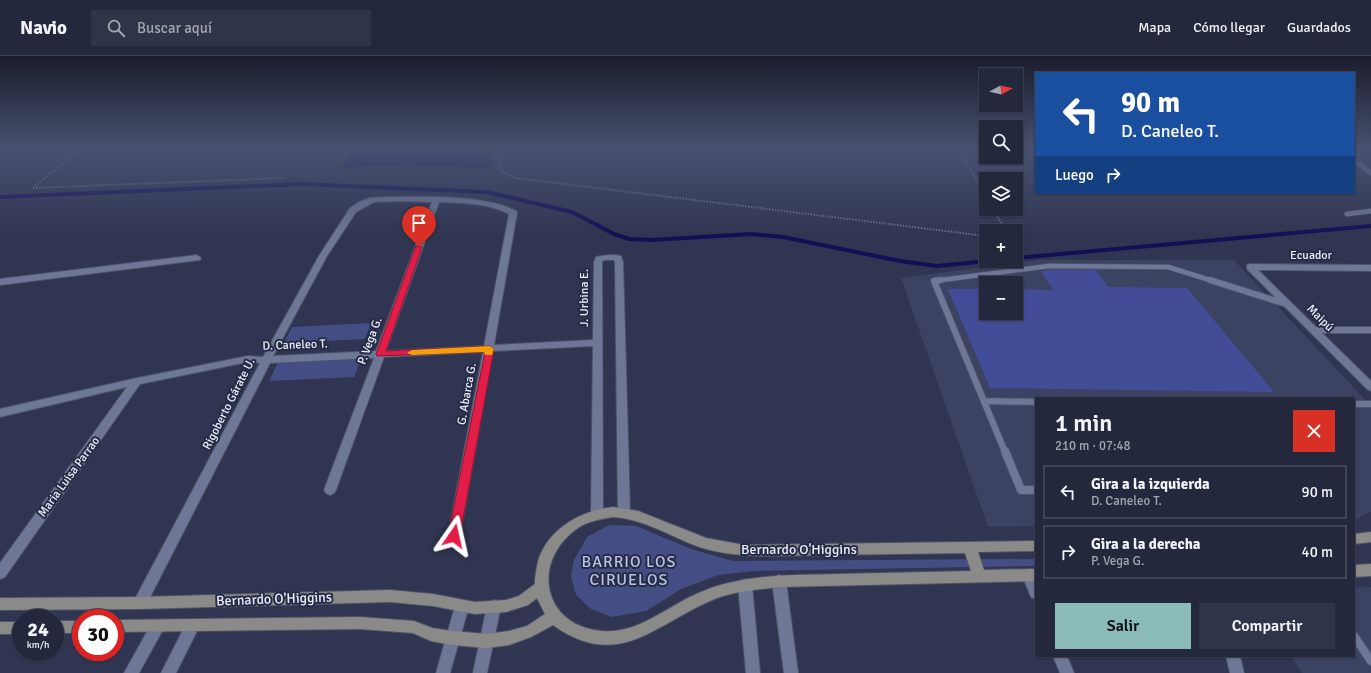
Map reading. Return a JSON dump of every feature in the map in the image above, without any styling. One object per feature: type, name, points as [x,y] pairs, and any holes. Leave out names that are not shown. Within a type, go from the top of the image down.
[{"type":"street","name":"Rigoberto Gárate U.","points":[[140,603],[266,360],[336,235],[353,210],[362,204],[378,200],[436,201]]},
{"type":"street","name":"G. Abarca G.","points":[[436,201],[481,204],[511,211],[514,216],[454,536]]},
{"type":"street","name":"P. Vega G.","points":[[330,490],[436,201]]},
{"type":"street","name":"J. Urbina E.","points":[[597,514],[598,262],[599,259],[615,257],[618,258],[619,262],[624,512]]},
{"type":"street","points":[[0,282],[196,258]]},
{"type":"street","name":"Ecuador","points":[[1250,267],[1371,268]]},
{"type":"street","name":"Maipú","points":[[1250,267],[1371,387]]},
{"type":"street","points":[[1314,330],[1371,330]]},
{"type":"street","name":"D. Caneleo T.","points":[[0,413],[137,381],[248,359],[266,360],[597,343]]},
{"type":"street","name":"Maria Luisa Parrao","points":[[0,573],[137,381]]},
{"type":"street","name":"Bernardo O'Higgins","points":[[1033,575],[779,581],[745,585],[707,595],[645,629],[617,637],[586,636],[571,631],[553,617],[547,608],[541,587],[541,573],[551,547],[569,527],[580,520],[597,514],[624,512],[650,519],[699,542],[738,550],[760,551],[1035,546]]},
{"type":"street","points":[[1355,539],[1371,537]]},
{"type":"street","points":[[970,547],[980,577]]},
{"type":"street","points":[[1355,571],[1371,570]]},
{"type":"street","points":[[1033,575],[1035,587]]},
{"type":"street","points":[[779,581],[791,673]]},
{"type":"street","points":[[745,585],[753,673]]},
{"type":"street","name":"Bernardo O'Higgins","points":[[0,604],[140,603],[390,596],[427,600],[475,608],[506,606],[523,601],[541,587]]},
{"type":"street","points":[[443,673],[462,606]]},
{"type":"street","points":[[480,673],[494,606]]},
{"type":"street","name":"Bernardo O'Higgins","points":[[124,626],[360,623],[414,627],[431,634],[452,638],[487,641],[509,638],[531,631],[553,617]]},
{"type":"street","points":[[168,673],[193,625]]},
{"type":"street","points":[[131,673],[158,626]]},
{"type":"street","points":[[0,628],[12,628]]},
{"type":"street","points":[[1060,657],[1067,673]]},
{"type":"street","points":[[1233,657],[1237,673]]},
{"type":"lane","points":[[1347,214],[1371,211]]},
{"type":"lane","points":[[1035,490],[1021,490],[934,281],[1049,266],[1168,267],[1288,304]]},
{"type":"lane","points":[[984,401],[1035,402]]},
{"type":"lane","points":[[1355,404],[1371,404]]},
{"type":"lane","points":[[1355,637],[1371,661]]},
{"type":"path","points":[[45,178],[33,188],[284,178]]},
{"type":"path","points":[[516,178],[979,235]]},
{"type":"shaded area","points":[[1038,260],[1234,260],[1371,406],[1371,511],[1355,520],[1355,397],[1035,397],[1035,526],[988,527],[901,278],[979,268],[1023,268],[1023,262]]},
{"type":"shaded area","points":[[371,323],[365,339],[284,343],[292,327]]},
{"type":"shaded area","points":[[361,359],[354,377],[269,381],[278,363]]},
{"type":"shaded area","points":[[609,525],[636,526],[691,549],[733,561],[1035,559],[1035,566],[754,571],[718,575],[681,589],[646,611],[612,617],[591,609],[576,595],[571,576],[574,560],[587,537]]},
{"type":"shaded area","points":[[1371,587],[1371,673],[1302,673],[1292,657],[1355,657],[1355,588]]},
{"type":"building","points":[[1096,270],[1108,287],[1187,288],[1274,392],[990,388],[948,289],[979,289],[979,320],[1023,320],[1023,289],[1053,290],[1041,271]]},
{"type":"waterway","points":[[0,197],[301,184],[487,192],[572,212],[614,234],[629,239],[652,240],[751,234],[783,237],[900,261],[937,266],[979,262]]},
{"type":"waterway","points":[[1023,257],[1371,226]]},
{"type":"slow traffic","points":[[412,353],[490,349],[489,353]]},
{"type":"district","name":"BARRIO LOS CIRUELOS","points":[[629,571]]},
{"type":"route","points":[[419,247],[380,354],[490,349],[454,536]]}]
